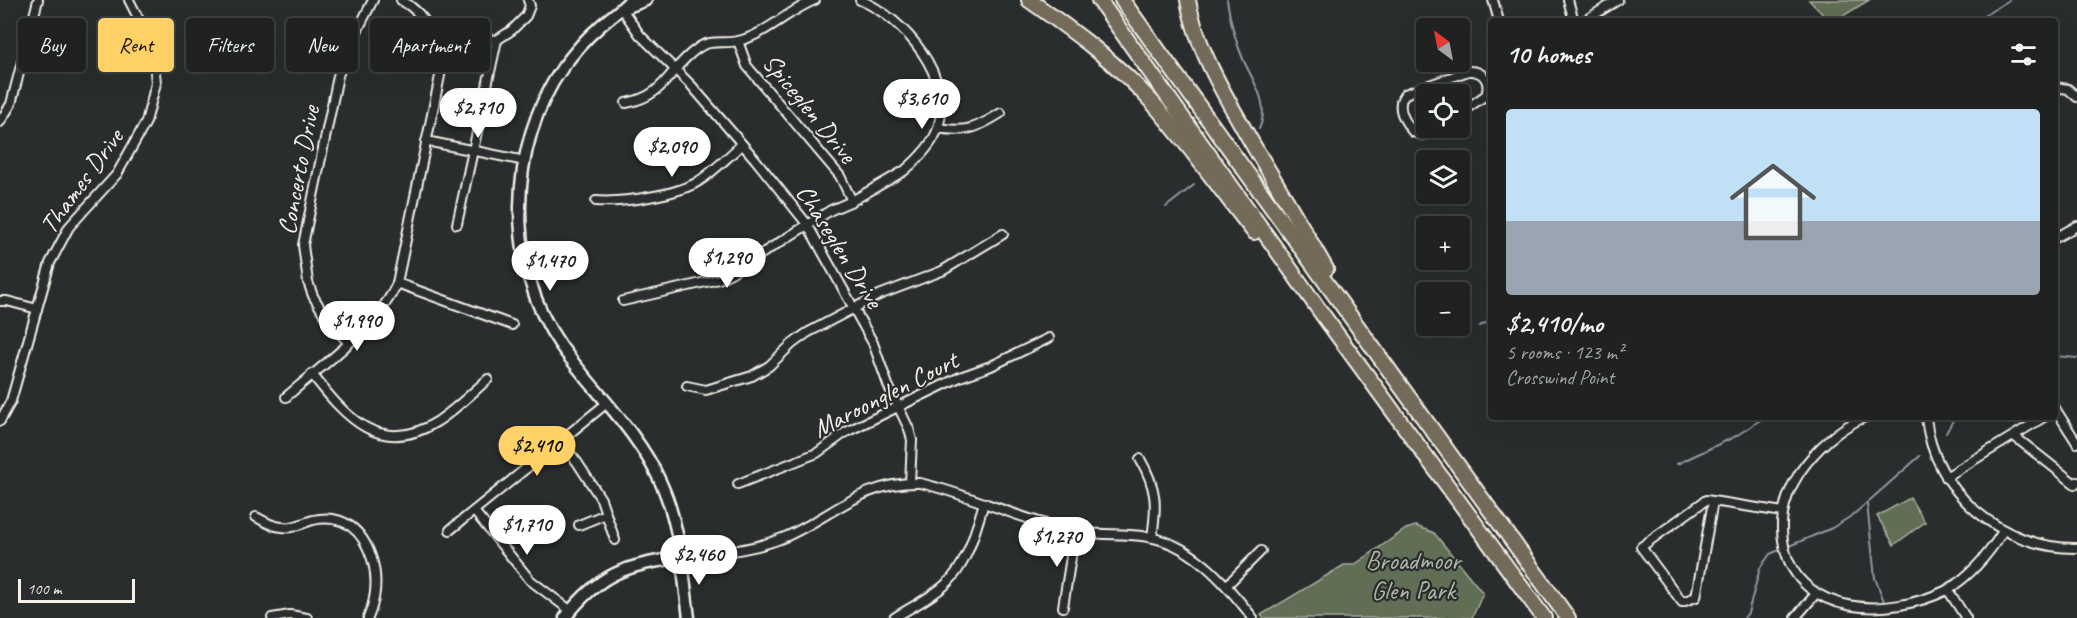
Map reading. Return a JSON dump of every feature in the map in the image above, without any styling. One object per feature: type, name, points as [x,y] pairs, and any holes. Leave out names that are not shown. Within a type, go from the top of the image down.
[{"type":"highway","points":[[1029,0],[1087,42],[1118,68],[1152,102],[1291,279],[1326,318]]},
{"type":"highway","points":[[1099,0],[1544,618]]},
{"type":"highway","points":[[1122,0],[1568,618]]},
{"type":"highway","points":[[1188,0],[1190,12],[1210,64],[1230,104],[1365,335]]},
{"type":"street","points":[[0,122],[11,104],[38,0]]},
{"type":"street","name":"Thames Drive","points":[[0,421],[11,401],[50,263],[69,227],[117,174],[146,122],[156,83],[154,62],[150,41],[129,0]]},
{"type":"street","name":"Concerto Drive","points":[[348,342],[327,319],[313,296],[308,282],[303,246],[338,76],[346,53],[373,0]]},
{"type":"street","points":[[401,0],[423,18]]},
{"type":"street","points":[[490,39],[497,40],[512,30],[526,16],[530,6],[528,0]]},
{"type":"street","points":[[630,0],[619,4],[563,68],[541,108],[525,161],[520,203],[522,235],[526,260],[539,306],[561,345],[640,446],[660,481],[678,534],[689,618]]},
{"type":"street","points":[[619,4],[646,0]]},
{"type":"street","points":[[627,103],[648,97],[697,48],[704,44],[738,41],[815,0]]},
{"type":"street","points":[[623,301],[719,279],[807,224],[852,201],[916,162],[938,128],[940,113],[938,89],[931,68],[922,53],[893,19],[875,6],[860,0]]},
{"type":"street","points":[[1493,0],[1498,18]]},
{"type":"street","points":[[1568,0],[1573,18]]},
{"type":"street","points":[[1589,18],[1618,0]]},
{"type":"street","name":"Chaseglen Drive","points":[[619,4],[640,35],[691,85],[807,224],[855,308],[873,344],[888,385],[900,407],[912,440],[910,483]]},
{"type":"street","points":[[457,224],[497,40]]},
{"type":"street","name":"Spiceglen Drive","points":[[738,41],[747,66],[840,176],[852,201]]},
{"type":"street","points":[[1432,84],[1468,71],[1476,71],[1488,77],[1485,97],[1470,107]]},
{"type":"street","points":[[286,397],[378,315],[392,295],[397,283],[440,72]]},
{"type":"street","points":[[2058,87],[2068,89],[2077,97]]},
{"type":"street","points":[[1416,90],[1405,94],[1400,102],[1400,108],[1411,129],[1416,133]]},
{"type":"street","points":[[938,128],[963,131],[980,126],[1001,113]]},
{"type":"street","points":[[426,141],[525,161]]},
{"type":"street","points":[[596,201],[613,202],[687,187],[705,176],[741,145]]},
{"type":"street","points":[[2058,236],[2077,226]]},
{"type":"street","points":[[687,386],[705,390],[752,376],[769,366],[807,333],[902,285],[942,271],[1003,234]]},
{"type":"street","points":[[397,283],[512,325]]},
{"type":"street","points":[[0,301],[37,309]]},
{"type":"street","name":"Maroonglen Court","points":[[738,484],[817,453],[846,432],[960,377],[991,366],[1049,338]]},
{"type":"street","points":[[312,374],[337,406],[351,419],[366,428],[385,434],[405,434],[431,425],[488,379]]},
{"type":"street","points":[[450,530],[607,403]]},
{"type":"street","points":[[2058,413],[2077,443]]},
{"type":"street","points":[[1860,420],[1835,435],[1814,455],[1793,484],[1783,512],[1782,536],[1788,560],[1798,579],[1814,596],[1842,610],[1872,613],[1911,606],[1948,590],[1980,562],[2003,531]]},
{"type":"street","points":[[1927,420],[1933,450],[1946,477],[1969,505],[2003,531],[2043,544],[2077,548]]},
{"type":"street","points":[[1946,477],[2039,420]]},
{"type":"street","points":[[2014,436],[2075,484],[2077,482]]},
{"type":"street","points":[[560,441],[601,499],[615,540]]},
{"type":"street","points":[[1140,459],[1155,492],[1152,537]]},
{"type":"street","points":[[474,511],[530,580],[568,614],[590,590],[604,579],[637,564],[739,550],[765,544],[785,537],[877,488],[897,483],[910,483],[930,486],[1075,532],[1152,537],[1170,543],[1190,553],[1226,586],[1253,618]]},
{"type":"street","points":[[1713,501],[1696,597],[1682,602],[1641,547],[1706,500],[1713,501],[1783,512]]},
{"type":"street","points":[[894,618],[937,591],[952,578],[965,558],[984,503]]},
{"type":"street","points":[[579,525],[606,514]]},
{"type":"street","points":[[256,517],[282,527],[295,527],[322,519],[334,519],[348,524],[360,533],[373,564],[375,584],[375,603],[368,618]]},
{"type":"street","points":[[1063,607],[1075,532]]},
{"type":"street","points":[[1226,586],[1261,551]]},
{"type":"street","points":[[1948,590],[1965,618]]},
{"type":"street","points":[[1796,618],[1814,596]]},
{"type":"street","points":[[272,618],[290,615],[307,618]]},
{"type":"green space","points":[[1809,0],[1869,0],[1840,18],[1826,18]]},
{"type":"green space","points":[[1910,498],[1925,522],[1894,545],[1877,516]]},
{"type":"green space","name":"Broadmoor Glen Park","points":[[1416,526],[1434,533],[1483,593],[1472,618],[1263,618],[1261,615],[1344,565],[1354,565],[1406,529]]},
{"type":"waterway","points":[[1227,0],[1238,45],[1262,102],[1263,111],[1259,129]]},
{"type":"waterway","points":[[1981,18],[2009,0]]},
{"type":"waterway","points":[[1166,207],[1194,185]]},
{"type":"waterway","points":[[1480,326],[1488,322]]},
{"type":"waterway","points":[[2058,356],[2077,358]]},
{"type":"waterway","points":[[1677,464],[1736,436],[1760,420]]},
{"type":"waterway","points":[[1946,433],[1953,420]]},
{"type":"waterway","points":[[1744,618],[1748,613],[1760,568],[1770,554],[1832,528],[1853,515],[1920,456]]},
{"type":"waterway","points":[[1867,504],[1875,578],[1885,604]]}]
